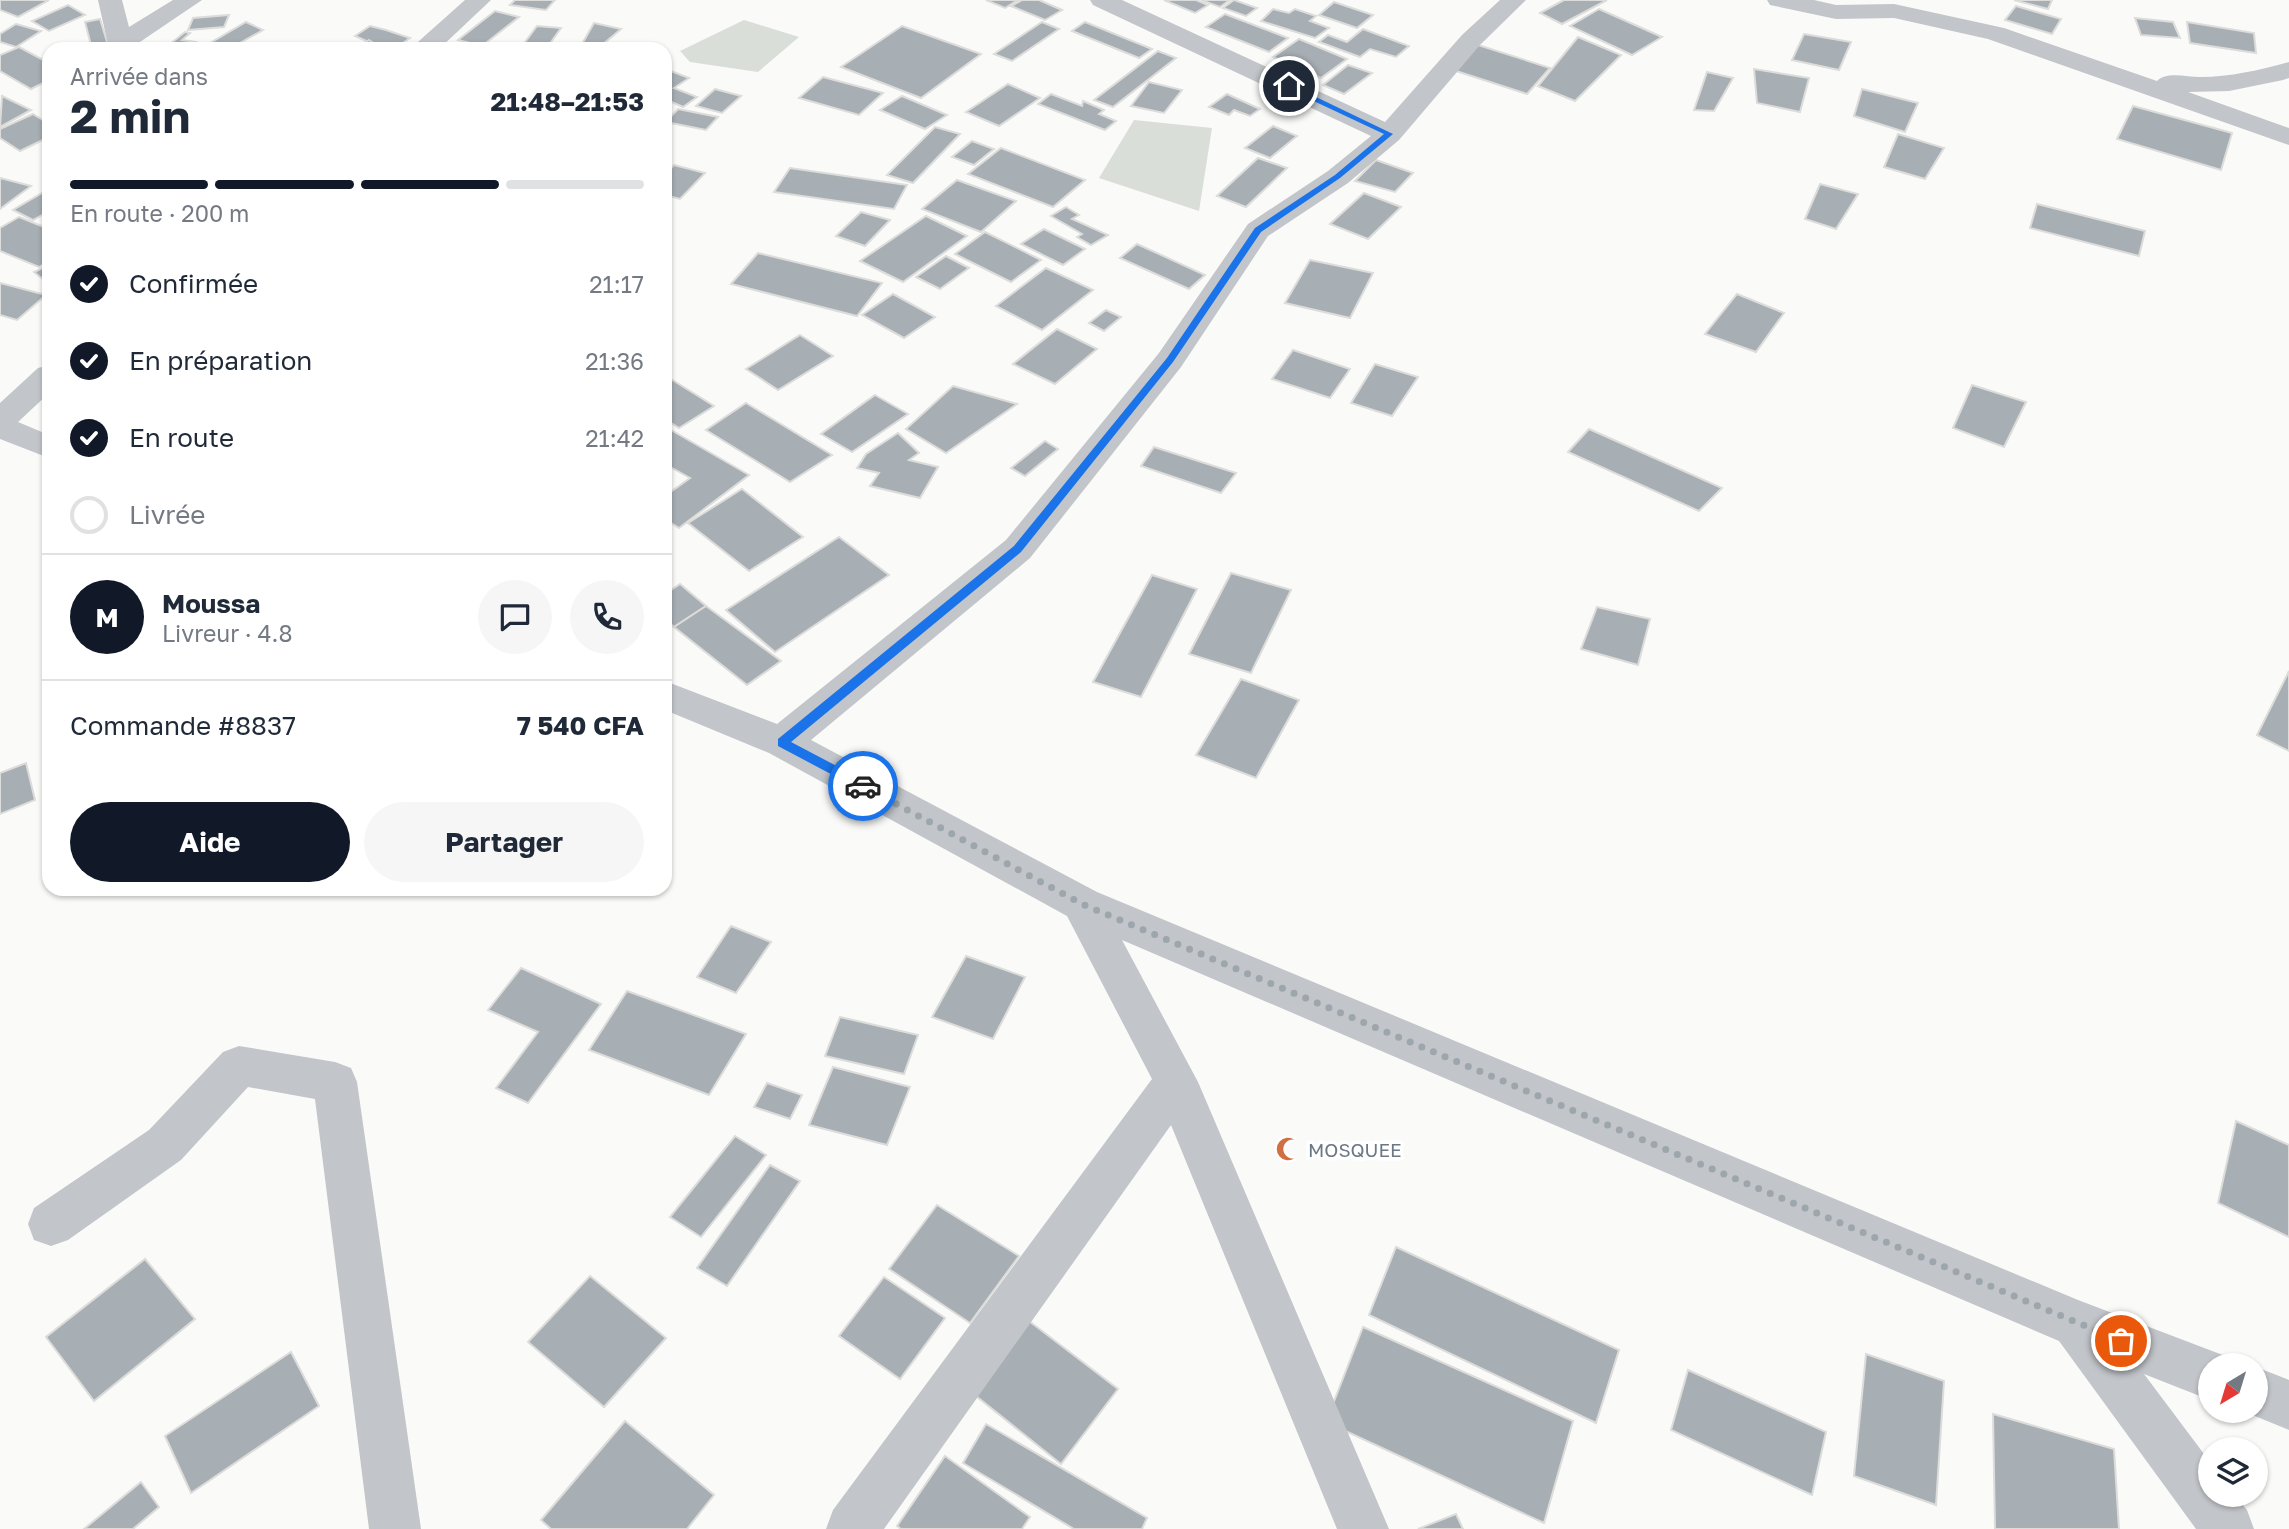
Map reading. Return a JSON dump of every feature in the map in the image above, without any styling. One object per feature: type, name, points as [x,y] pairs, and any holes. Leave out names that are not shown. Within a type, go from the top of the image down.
[{"type":"street","points":[[110,0],[121,42]]},
{"type":"street","points":[[128,42],[190,0]]},
{"type":"street","points":[[432,42],[479,0]]},
{"type":"street","points":[[1102,0],[1389,134]]},
{"type":"street","points":[[782,743],[1018,549],[1170,360],[1258,230],[1338,177],[1389,134],[1471,40],[1514,0]]},
{"type":"street","points":[[1779,0],[1836,12],[1894,11],[1995,33],[2289,137]]},
{"type":"street","points":[[2115,76],[2281,95]]},
{"type":"street","points":[[0,421],[42,382]]},
{"type":"street","points":[[0,427],[42,443]]},
{"type":"street","points":[[672,698],[782,743],[1082,904],[2076,1324],[2198,1370]]},
{"type":"street","points":[[1082,904],[1176,1082],[1363,1529]]},
{"type":"street","points":[[51,1224],[165,1145],[239,1066],[335,1082],[369,1352],[395,1529]]},
{"type":"street","points":[[852,1529],[1176,1082]]},
{"type":"street","points":[[2076,1324],[2228,1529]]},
{"type":"street","points":[[2268,1397],[2289,1405]]},
{"type":"shaded area","points":[[744,20],[799,37],[758,72],[690,62],[680,51]]},
{"type":"shaded area","points":[[1134,120],[1212,128],[1199,211],[1099,178]]},
{"type":"building","points":[[0,0],[49,0],[18,17],[0,10]]},
{"type":"building","points":[[515,0],[555,0],[546,10],[510,5]]},
{"type":"building","points":[[986,0],[1018,0],[1005,8]]},
{"type":"building","points":[[1022,0],[1039,0],[1062,10],[1045,20],[1011,6]]},
{"type":"building","points":[[1164,0],[1196,0],[1208,5],[1195,13]]},
{"type":"building","points":[[1201,0],[1230,0],[1220,7]]},
{"type":"building","points":[[1234,0],[1257,8],[1246,16],[1223,8]]},
{"type":"building","points":[[1564,0],[1607,0],[1562,24],[1540,13]]},
{"type":"building","points":[[2014,0],[2052,0],[2048,9]]},
{"type":"building","points":[[1334,2],[1373,15],[1357,28],[1319,15]]},
{"type":"building","points":[[68,5],[85,15],[49,31],[32,21]]},
{"type":"building","points":[[2016,6],[2061,19],[2052,34],[2005,20]]},
{"type":"building","points":[[1273,9],[1289,13],[1295,9],[1316,16],[1310,21],[1329,28],[1315,38],[1261,21]]},
{"type":"building","points":[[1599,9],[1662,37],[1632,55],[1570,26]]},
{"type":"building","points":[[495,11],[519,17],[487,42],[458,40]]},
{"type":"building","points":[[1225,14],[1288,38],[1269,52],[1206,27]]},
{"type":"building","points":[[229,15],[224,27],[188,30],[193,18]]},
{"type":"building","points":[[2135,18],[2173,22],[2180,38],[2141,35]]},
{"type":"building","points":[[100,19],[107,42],[90,42],[85,22]]},
{"type":"building","points":[[246,22],[263,30],[242,42],[212,42]]},
{"type":"building","points":[[1042,22],[1059,29],[1012,61],[994,54]]},
{"type":"building","points":[[1085,22],[1152,49],[1139,58],[1072,31]]},
{"type":"building","points":[[2187,22],[2254,33],[2256,53],[2190,43]]},
{"type":"building","points":[[594,23],[621,29],[606,42],[583,42]]},
{"type":"building","points":[[16,24],[41,31],[16,47],[0,42],[0,34]]},
{"type":"building","points":[[370,26],[410,38],[404,42],[369,42],[355,36]]},
{"type":"building","points":[[537,26],[561,28],[551,42],[525,42]]},
{"type":"building","points":[[902,26],[981,54],[921,98],[841,67]]},
{"type":"building","points":[[1363,29],[1409,46],[1396,57],[1370,49],[1360,57],[1319,42],[1328,35],[1347,42]]},
{"type":"building","points":[[185,32],[190,33],[182,40],[196,42],[172,42]]},
{"type":"building","points":[[1804,34],[1851,42],[1839,70],[1792,60]]},
{"type":"building","points":[[1578,37],[1621,55],[1575,101],[1538,86]]},
{"type":"building","points":[[1299,39],[1347,59],[1321,78],[1273,57]]},
{"type":"building","points":[[1475,44],[1550,68],[1527,94],[1450,69]]},
{"type":"building","points":[[19,47],[42,59],[42,84],[31,89],[0,71],[0,55]]},
{"type":"building","points":[[1158,51],[1176,58],[1113,107],[1094,100]]},
{"type":"building","points":[[1348,65],[1372,73],[1344,94],[1323,85]]},
{"type":"building","points":[[1754,69],[1809,78],[1800,112],[1757,103]]},
{"type":"building","points":[[672,71],[689,78],[674,88],[697,97],[683,107],[672,102]]},
{"type":"building","points":[[1707,72],[1733,78],[1714,111],[1694,110]]},
{"type":"building","points":[[823,77],[883,93],[859,115],[799,98]]},
{"type":"building","points":[[1149,82],[1182,90],[1164,113],[1131,106]]},
{"type":"building","points":[[1008,84],[1040,98],[999,126],[966,112]]},
{"type":"building","points":[[715,89],[741,96],[722,113],[696,106]]},
{"type":"building","points":[[1862,89],[1918,103],[1905,132],[1854,116]]},
{"type":"building","points":[[1051,94],[1082,106],[1083,101],[1104,110],[1099,114],[1116,121],[1105,130],[1038,104]]},
{"type":"building","points":[[1227,94],[1260,109],[1250,116],[1234,110],[1229,115],[1209,107]]},
{"type":"building","points":[[2,96],[31,110],[0,127]]},
{"type":"building","points":[[902,96],[947,115],[925,129],[880,110]]},
{"type":"building","points":[[2133,106],[2232,133],[2221,170],[2117,139]]},
{"type":"building","points":[[678,109],[718,117],[706,130],[672,123],[672,116]]},
{"type":"building","points":[[33,114],[42,120],[42,140],[20,151],[0,138],[0,129]]},
{"type":"building","points":[[1273,126],[1297,136],[1270,158],[1245,148]]},
{"type":"building","points":[[935,127],[960,134],[913,183],[887,175]]},
{"type":"building","points":[[1898,134],[1944,148],[1925,179],[1884,167]]},
{"type":"building","points":[[972,141],[994,149],[974,165],[952,157]]},
{"type":"building","points":[[1001,148],[1085,180],[1053,207],[968,174]]},
{"type":"building","points":[[1258,158],[1287,168],[1246,207],[1217,196]]},
{"type":"building","points":[[1376,160],[1413,173],[1395,192],[1355,181]]},
{"type":"building","points":[[674,165],[705,173],[680,199],[672,197]]},
{"type":"building","points":[[790,168],[907,185],[894,209],[774,192]]},
{"type":"building","points":[[0,178],[31,186],[0,209]]},
{"type":"building","points":[[957,180],[1016,201],[981,232],[922,209]]},
{"type":"building","points":[[1820,184],[1858,194],[1836,229],[1805,219]]},
{"type":"building","points":[[42,193],[42,215],[33,220],[13,210]]},
{"type":"building","points":[[1364,193],[1401,207],[1368,239],[1330,224]]},
{"type":"building","points":[[2037,204],[2145,231],[2139,256],[2030,228]]},
{"type":"building","points":[[1066,207],[1079,215],[1072,219],[1108,235],[1091,245],[1077,237],[1082,234],[1051,216]]},
{"type":"building","points":[[861,212],[890,220],[865,246],[836,236]]},
{"type":"building","points":[[926,216],[967,236],[903,282],[860,261]]},
{"type":"building","points":[[19,217],[42,226],[42,265],[39,267],[0,251],[0,228]]},
{"type":"building","points":[[1044,229],[1085,249],[1063,265],[1021,244]]},
{"type":"building","points":[[985,232],[1041,260],[1011,282],[955,254]]},
{"type":"building","points":[[1137,244],[1205,275],[1189,289],[1120,258]]},
{"type":"building","points":[[758,253],[882,283],[857,316],[731,284]]},
{"type":"building","points":[[946,256],[969,268],[940,289],[916,277]]},
{"type":"building","points":[[1310,260],[1373,273],[1350,318],[1285,303]]},
{"type":"building","points":[[42,268],[42,278],[34,272]]},
{"type":"building","points":[[1046,268],[1093,290],[1042,330],[996,306]]},
{"type":"building","points":[[0,283],[42,294],[42,298],[17,320],[0,315]]},
{"type":"building","points":[[893,294],[935,317],[904,338],[862,315]]},
{"type":"building","points":[[1737,294],[1784,313],[1756,352],[1705,334]]},
{"type":"building","points":[[1106,310],[1121,317],[1104,331],[1089,323]]},
{"type":"building","points":[[1057,329],[1097,349],[1055,384],[1013,364]]},
{"type":"building","points":[[800,335],[833,356],[778,390],[746,369]]},
{"type":"building","points":[[1293,350],[1350,369],[1330,398],[1272,379]]},
{"type":"building","points":[[1375,364],[1418,377],[1392,416],[1351,403]]},
{"type":"building","points":[[672,380],[714,406],[679,428],[672,424]]},
{"type":"building","points":[[1972,385],[2026,402],[2004,447],[1953,428]]},
{"type":"building","points":[[953,386],[1017,404],[946,453],[906,429]]},
{"type":"building","points":[[875,395],[908,414],[852,452],[821,434]]},
{"type":"building","points":[[746,403],[832,455],[790,482],[706,430]]},
{"type":"building","points":[[1589,429],[1722,488],[1699,511],[1568,452]]},
{"type":"building","points":[[672,431],[749,475],[679,528],[672,524],[672,491],[690,478],[672,468]]},
{"type":"building","points":[[898,433],[919,453],[909,460],[938,467],[920,498],[870,486],[879,473],[857,468],[866,454]]},
{"type":"building","points":[[1045,441],[1058,449],[1025,476],[1011,468]]},
{"type":"building","points":[[1154,447],[1236,473],[1221,493],[1141,466]]},
{"type":"building","points":[[742,489],[803,537],[749,571],[688,523]]},
{"type":"building","points":[[839,537],[889,575],[775,652],[726,610]]},
{"type":"building","points":[[1231,573],[1291,590],[1251,673],[1189,654]]},
{"type":"building","points":[[1152,575],[1197,589],[1141,697],[1093,682]]},
{"type":"building","points":[[680,584],[706,606],[674,627],[672,589]]},
{"type":"building","points":[[706,606],[781,661],[747,685],[674,627]]},
{"type":"building","points":[[1597,607],[1650,619],[1638,665],[1581,649]]},
{"type":"building","points":[[2289,671],[2289,751],[2257,735]]},
{"type":"building","points":[[1241,679],[1299,700],[1256,778],[1196,755]]},
{"type":"building","points":[[26,763],[35,800],[0,814],[0,773]]},
{"type":"building","points":[[731,926],[771,942],[736,993],[697,977]]},
{"type":"building","points":[[966,956],[1025,977],[993,1039],[932,1017]]},
{"type":"building","points":[[521,968],[601,1004],[528,1103],[496,1088],[538,1032],[488,1010]]},
{"type":"building","points":[[627,991],[746,1034],[709,1095],[589,1050]]},
{"type":"building","points":[[840,1017],[918,1035],[904,1074],[825,1056]]},
{"type":"building","points":[[833,1067],[910,1087],[887,1145],[809,1125]]},
{"type":"building","points":[[767,1083],[802,1095],[790,1119],[754,1107]]},
{"type":"building","points":[[2236,1121],[2289,1145],[2289,1237],[2218,1203]]},
{"type":"building","points":[[735,1136],[766,1155],[701,1237],[670,1217]]},
{"type":"building","points":[[770,1165],[800,1181],[727,1286],[697,1268]]},
{"type":"building","points":[[937,1205],[1019,1256],[970,1323],[889,1269]]},
{"type":"building","points":[[1396,1247],[1619,1350],[1596,1423],[1369,1315]]},
{"type":"building","points":[[145,1259],[195,1319],[94,1401],[46,1337]]},
{"type":"building","points":[[590,1276],[666,1338],[604,1407],[528,1342]]},
{"type":"building","points":[[884,1277],[945,1318],[900,1379],[839,1336]]},
{"type":"building","points":[[1029,1321],[1118,1389],[1061,1464],[971,1392]]},
{"type":"building","points":[[1363,1327],[1573,1421],[1544,1523],[1326,1422]]},
{"type":"building","points":[[291,1352],[319,1406],[191,1493],[165,1436]]},
{"type":"building","points":[[1866,1354],[1944,1381],[1936,1505],[1854,1476]]},
{"type":"building","points":[[1688,1370],[1826,1432],[1812,1495],[1671,1430]]},
{"type":"building","points":[[1993,1414],[2114,1449],[2119,1529],[1995,1529]]},
{"type":"building","points":[[625,1421],[714,1495],[687,1529],[551,1529],[541,1520]]},
{"type":"building","points":[[986,1424],[1147,1518],[1142,1529],[1074,1529],[963,1463]]},
{"type":"building","points":[[945,1456],[1030,1517],[1022,1529],[901,1529],[897,1526]]},
{"type":"building","points":[[141,1482],[159,1507],[133,1529],[84,1529]]},
{"type":"building","points":[[1456,1514],[1463,1529],[1418,1529]]},
{"type":"way so far","points":[[863,786],[1082,904],[2121,1341]]},
{"type":"place","name":"MOSQUEE","points":[[1288,1149]]},
{"type":"route","points":[[863,786],[782,743],[1018,549],[1170,360],[1258,230],[1338,177],[1389,134],[1289,86]]}]
